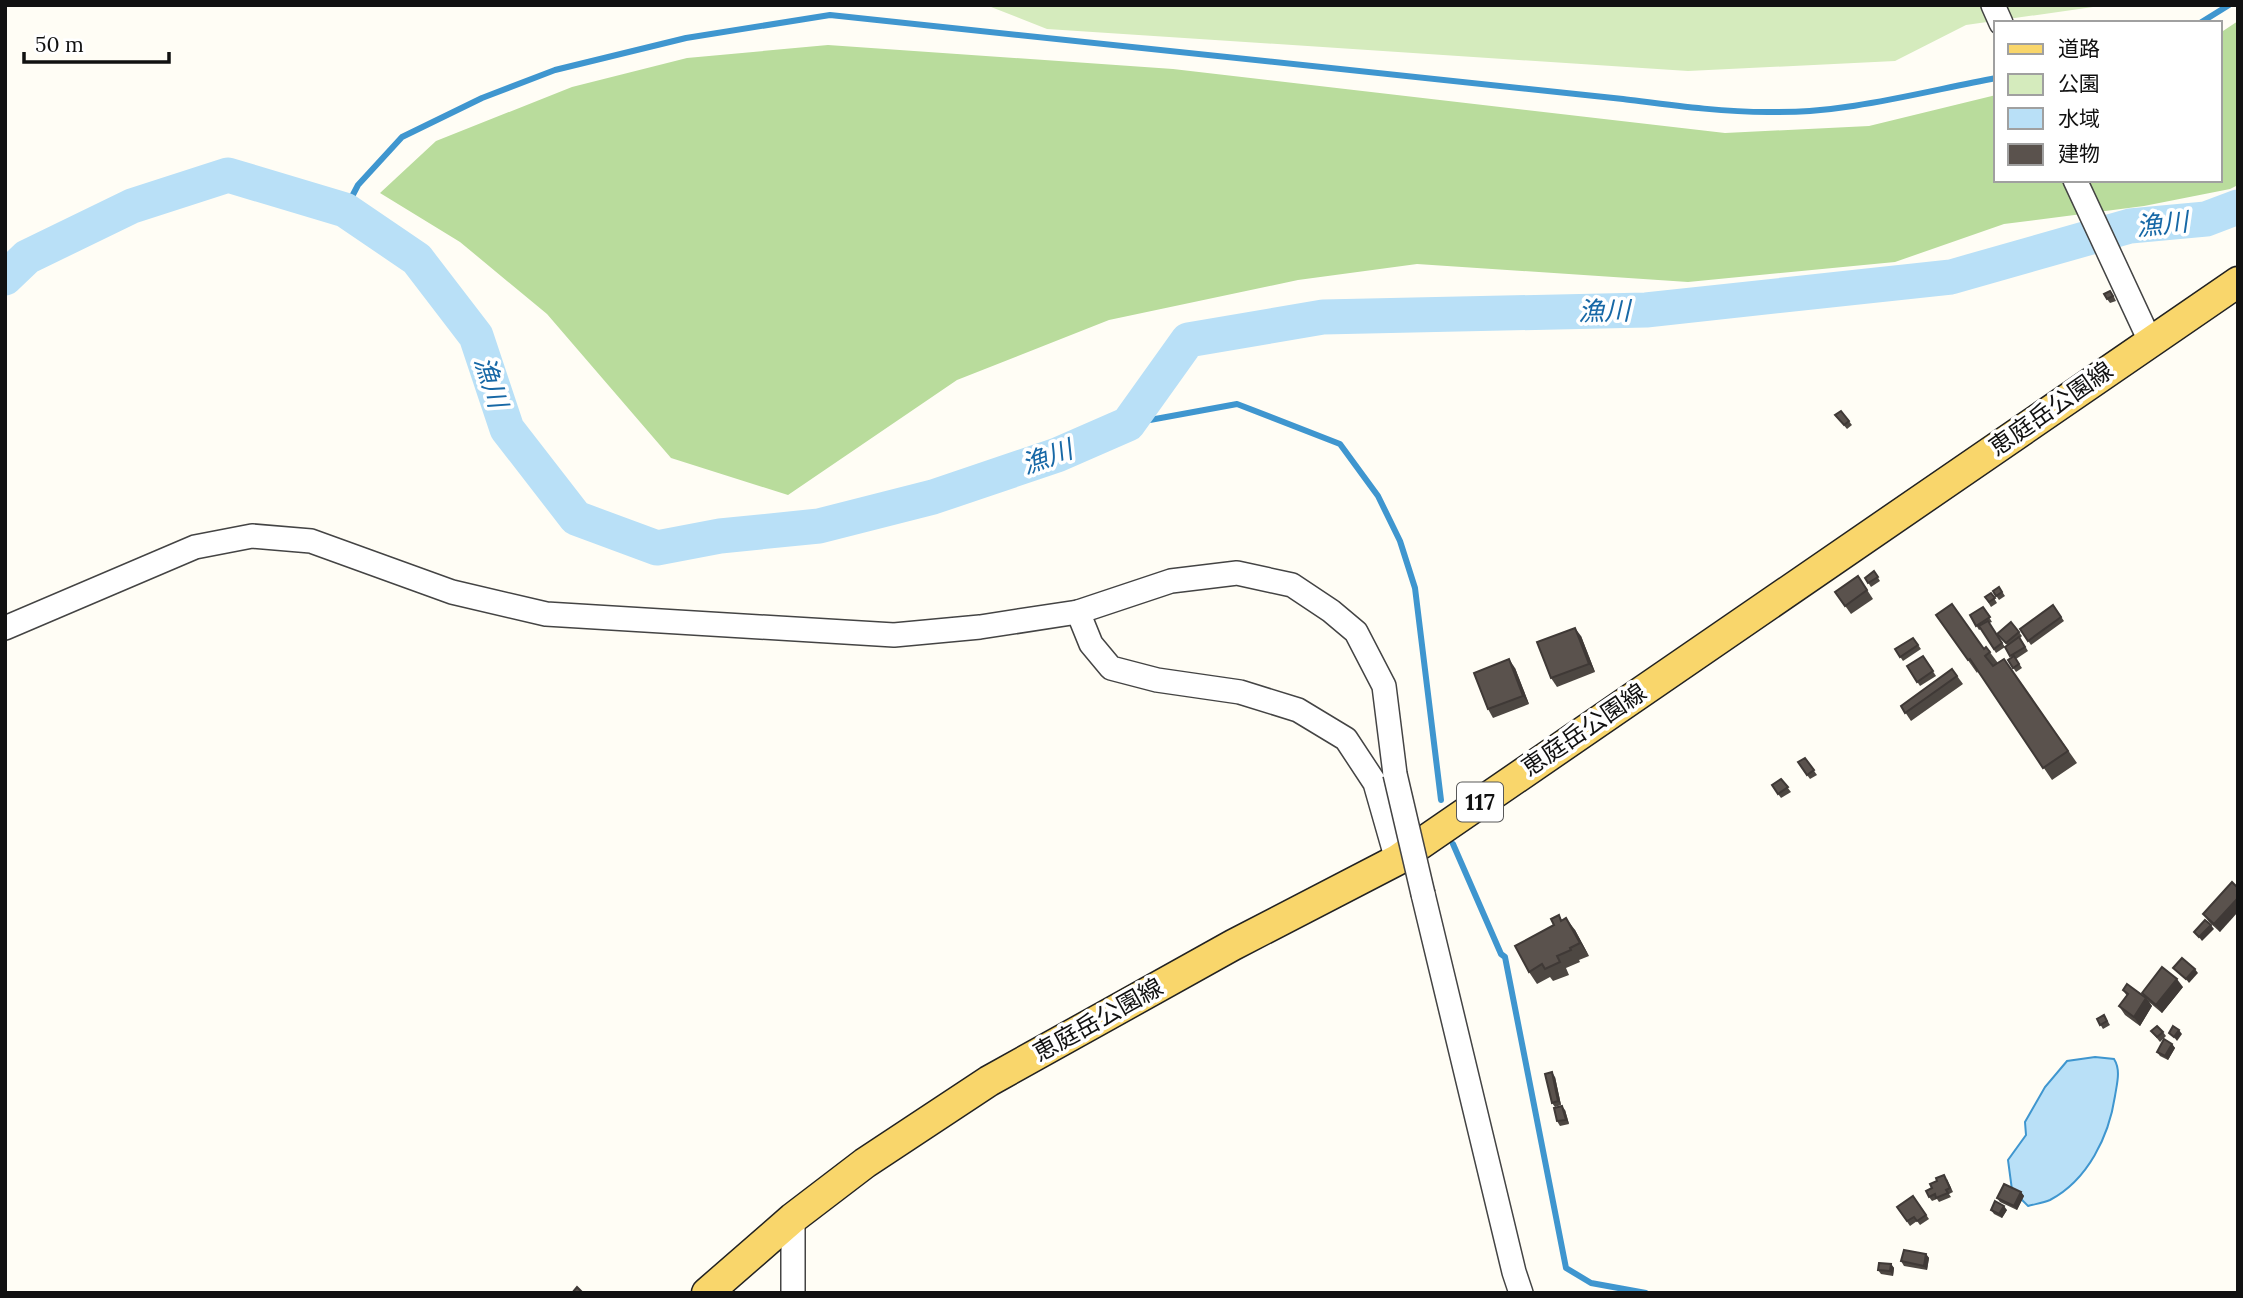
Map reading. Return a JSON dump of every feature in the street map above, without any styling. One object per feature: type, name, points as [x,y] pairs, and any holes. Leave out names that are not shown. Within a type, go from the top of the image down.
[{"type":"main road","name":"恵庭岳公園線","points":[[707,1293],[793,1218],[866,1163],[989,1081],[1233,945],[1396,860],[2238,282]]},
{"type":"street","points":[[1993,5],[2000,21]]},
{"type":"street","points":[[2076,182],[2150,341]]},
{"type":"street","points":[[5,628],[195,547],[252,536],[311,541],[452,592],[546,614],[894,635],[980,627],[1078,612],[1171,581],[1237,573],[1292,585],[1331,611],[1356,632],[1384,686],[1395,774],[1521,1293]]},
{"type":"street","points":[[1078,612],[1091,644],[1111,668],[1157,680],[1240,692],[1298,710],[1346,739],[1375,783],[1396,860]]},
{"type":"street","points":[[793,1218],[793,1293]]},
{"type":"green space","points":[[986,5],[2107,5],[1966,25],[1895,61],[1688,71],[1047,29]]},
{"type":"green space","points":[[2238,21],[2238,185],[2230,189],[2144,206],[2004,224],[1895,262],[1688,282],[1417,264],[1298,280],[1109,320],[957,380],[788,495],[671,458],[547,314],[460,242],[380,193],[436,141],[572,87],[687,58],[828,45],[1173,69],[1725,133],[1869,126],[1994,95],[1994,182],[2222,182],[2222,32]]},
{"type":"water","points":[[2095,1057],[2114,1059],[2118,1072],[2112,1111],[2102,1141],[2086,1169],[2075,1181],[2050,1200],[2028,1206],[2012,1190],[2008,1160],[2026,1135],[2025,1122],[2045,1087],[2067,1061]]},
{"type":"building","points":[[2110,291],[2113,296],[2107,299],[2104,294]]},
{"type":"building","points":[[1841,411],[1849,421],[1844,425],[1835,415]]},
{"type":"building","points":[[1874,571],[1878,577],[1868,583],[1865,578]]},
{"type":"building","points":[[1858,576],[1867,590],[1845,606],[1835,592]]},
{"type":"building","points":[[1999,587],[2002,592],[1996,596],[1993,591]]},
{"type":"building","points":[[1991,593],[1995,598],[1989,602],[1985,597]]},
{"type":"building","points":[[1952,604],[1984,649],[1986,647],[1990,652],[1985,656],[1993,666],[2004,659],[2068,751],[2043,768],[1970,659],[1968,660],[1936,615]]},
{"type":"building","points":[[2053,605],[2061,617],[2028,641],[2020,629]]},
{"type":"building","points":[[1983,607],[1990,617],[1976,626],[1970,615]]},
{"type":"building","points":[[1988,621],[2002,643],[1994,649],[1979,626]]},
{"type":"building","points":[[2011,622],[2019,632],[2006,643],[1997,634]]},
{"type":"building","points":[[1575,628],[1589,664],[1551,678],[1537,642]]},
{"type":"building","points":[[2019,637],[2025,647],[2010,656],[2005,647]]},
{"type":"building","points":[[1913,638],[1918,645],[1900,657],[1895,649]]},
{"type":"building","points":[[1923,656],[1933,671],[1917,682],[1907,666]]},
{"type":"building","points":[[2014,656],[2019,664],[2013,668],[2008,660]]},
{"type":"building","points":[[1509,659],[1523,696],[1488,709],[1474,673]]},
{"type":"building","points":[[1952,669],[1957,676],[1905,713],[1901,706]]},
{"type":"building","points":[[1805,758],[1814,770],[1807,775],[1798,762]]},
{"type":"building","points":[[1781,779],[1788,787],[1778,794],[1772,785]]},
{"type":"building","points":[[2232,882],[2238,888],[2238,898],[2214,924],[2203,914]]},
{"type":"building","points":[[1559,915],[1561,921],[1566,918],[1580,943],[1557,956],[1560,962],[1545,969],[1542,964],[1529,972],[1515,946],[1554,925],[1551,919]]},
{"type":"building","points":[[2205,920],[2211,925],[2199,937],[2194,932]]},
{"type":"building","points":[[2182,958],[2195,969],[2186,979],[2173,968]]},
{"type":"building","points":[[2162,967],[2177,979],[2156,1005],[2142,993]]},
{"type":"building","points":[[2127,984],[2146,998],[2134,1017],[2119,1006],[2128,994],[2123,990]]},
{"type":"building","points":[[2104,1015],[2107,1021],[2100,1025],[2097,1019]]},
{"type":"building","points":[[2157,1026],[2163,1032],[2157,1037],[2151,1031]]},
{"type":"building","points":[[2173,1026],[2179,1030],[2174,1037],[2169,1033]]},
{"type":"building","points":[[2164,1039],[2172,1044],[2165,1056],[2157,1052]]},
{"type":"building","points":[[1552,1072],[1558,1101],[1552,1103],[1545,1074]]},
{"type":"building","points":[[1562,1106],[1566,1120],[1557,1121],[1554,1108]]},
{"type":"building","points":[[1944,1175],[1950,1188],[1946,1190],[1948,1193],[1936,1198],[1935,1194],[1929,1197],[1926,1191],[1932,1188],[1930,1184]]},
{"type":"building","points":[[2004,1184],[2021,1192],[2014,1206],[1997,1198]]},
{"type":"building","points":[[1913,1196],[1926,1215],[1917,1221],[1914,1217],[1907,1221],[1897,1207]]},
{"type":"building","points":[[1995,1201],[2004,1206],[1999,1214],[1991,1210]]},
{"type":"building","points":[[1904,1250],[1926,1254],[1924,1266],[1901,1261]]},
{"type":"building","points":[[1879,1263],[1891,1264],[1890,1271],[1878,1270]]},
{"type":"building","points":[[577,1287],[583,1293],[572,1293]]},
{"type":"waterway","points":[[2203,21],[2229,5]]},
{"type":"waterway","points":[[345,210],[358,185],[402,137],[482,98],[555,70],[686,38],[830,15],[1731,111],[1825,110],[1994,78]]},
{"type":"waterway","name":"漁川","points":[[5,278],[27,257],[132,206],[228,175],[345,210],[417,259],[476,336],[507,429],[576,518],[657,548],[720,536],[819,526],[933,497],[1057,455],[1128,424],[1188,340],[1323,317],[1646,310],[1951,277],[2130,226],[2206,219],[2238,207]]},
{"type":"waterway","points":[[1128,424],[1237,404],[1340,444],[1378,496],[1400,541],[1415,588],[1441,800]]},
{"type":"waterway","points":[[1453,844],[1501,954],[1505,957],[1566,1268],[1591,1283],[1646,1293]]}]
